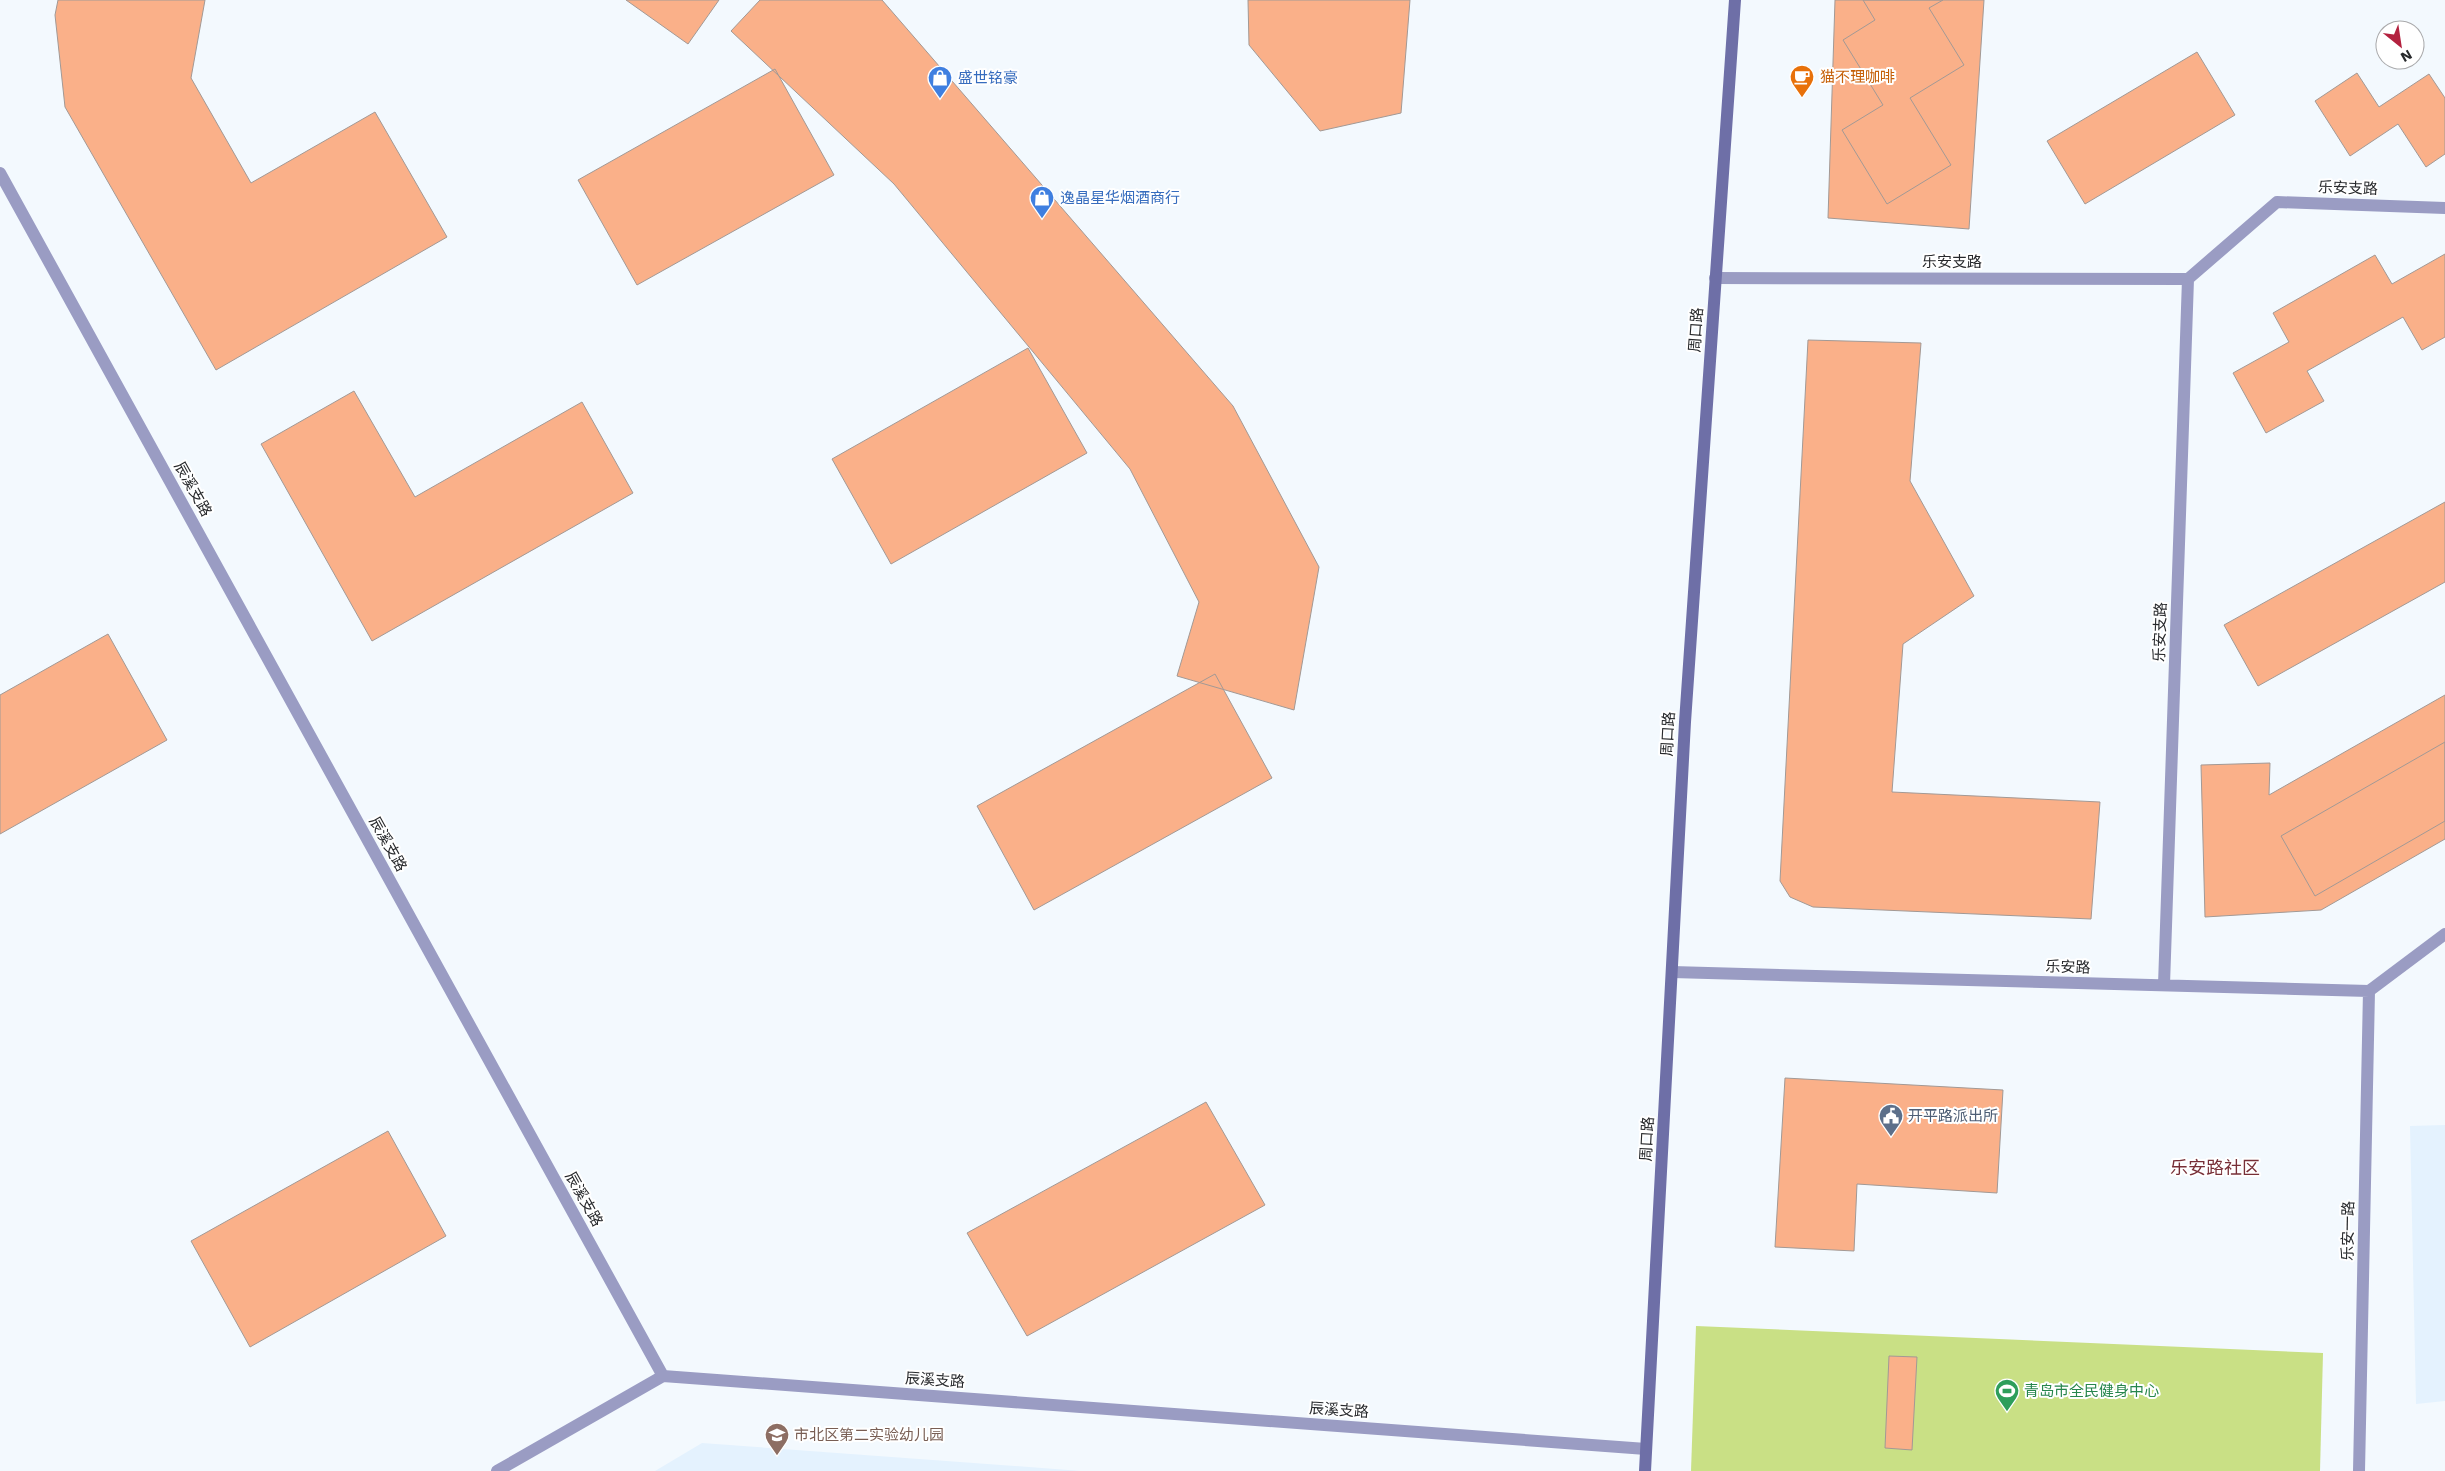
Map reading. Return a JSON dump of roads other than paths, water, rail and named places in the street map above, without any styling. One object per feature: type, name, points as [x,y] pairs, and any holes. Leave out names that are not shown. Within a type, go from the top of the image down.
[{"type":"main road","name":"周口路","points":[[1644,1471],[1684,722],[1735,0]]},
{"type":"street","name":"辰溪支路","points":[[0,174],[663,1376],[1646,1448]]},
{"type":"street","name":"乐安支路","points":[[1715,278],[2188,279],[2277,202],[2445,208]]},
{"type":"street","name":"乐安支路","points":[[2164,986],[2188,279]]},
{"type":"street","points":[[2369,991],[2445,934]]},
{"type":"street","name":"乐安路","points":[[1672,972],[2369,991]]},
{"type":"street","name":"乐安一路","points":[[2359,1471],[2369,991]]},
{"type":"street","points":[[497,1471],[663,1376]]},
{"type":"place","name":"猫不理咖啡","points":[[1802,98]]},
{"type":"place","name":"盛世铭豪","points":[[940,99]]},
{"type":"place","name":"逸晶星华烟酒商行","points":[[1042,219]]},
{"type":"place","name":"开平路派出所","points":[[1891,1137]]},
{"type":"place","name":"青岛市全民健身中心","points":[[2007,1412]]},
{"type":"place","name":"市北区第二实验幼儿园","points":[[777,1456]]},
{"type":"district","name":"乐安路社区","points":[[2215,1167]]}]
